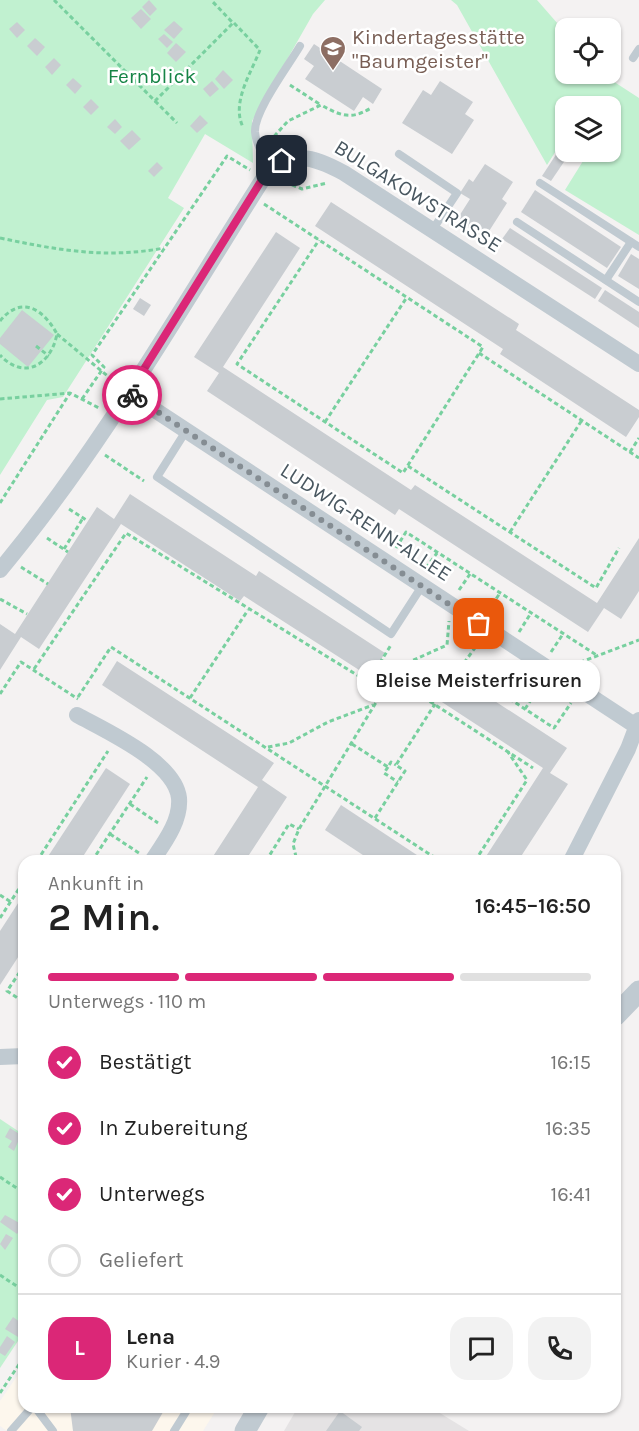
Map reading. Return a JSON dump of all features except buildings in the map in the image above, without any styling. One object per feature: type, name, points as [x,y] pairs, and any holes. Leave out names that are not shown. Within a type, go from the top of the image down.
[{"type":"street","name":"BULGAKOWSTRASSE","points":[[267,174],[282,161],[301,158],[319,160],[344,173],[433,229],[639,364]]},
{"type":"street","points":[[4,565],[56,501],[116,413],[267,174]]},
{"type":"street","name":"LUDWIG-RENN-ALLEE","points":[[129,393],[518,650],[638,725]]},
{"type":"street","points":[[77,715],[117,736],[157,763],[172,779],[179,798],[171,831],[150,855]]},
{"type":"street","points":[[574,855],[638,725]]},
{"type":"street","points":[[621,1010],[639,991]]},
{"type":"street","points":[[0,1057],[18,1056]]},
{"type":"street","points":[[245,1431],[256,1413]]},
{"type":"lane","points":[[267,174],[255,131],[260,114],[300,46]]},
{"type":"lane","points":[[633,58],[639,49]]},
{"type":"lane","points":[[399,154],[457,193],[433,229]]},
{"type":"lane","points":[[540,183],[635,245],[606,280]]},
{"type":"lane","points":[[517,222],[639,302]]},
{"type":"lane","points":[[186,431],[157,477],[390,634],[422,586]]},
{"type":"lane","points":[[11,1431],[28,1413]]},
{"type":"lane","points":[[39,1413],[53,1431]]},
{"type":"lane","points":[[174,1431],[185,1413]]},
{"type":"path","points":[[54,0],[177,123]]},
{"type":"path","points":[[211,0],[260,50],[241,96],[239,120],[246,134],[259,146],[272,140],[280,127],[288,120],[321,105]]},
{"type":"path","points":[[155,101],[233,23]]},
{"type":"path","points":[[281,79],[340,116],[357,116],[371,108]]},
{"type":"path","points":[[82,399],[104,367],[93,355],[227,156],[302,189],[329,182],[344,173]]},
{"type":"path","points":[[252,196],[483,347],[403,472],[237,364],[319,240]]},
{"type":"path","points":[[0,238],[59,251],[129,255],[165,248]]},
{"type":"path","points":[[325,422],[407,297]]},
{"type":"path","points":[[0,321],[11,310],[29,307],[40,311],[49,318],[57,334],[100,371]]},
{"type":"path","points":[[0,355],[9,364],[33,368],[49,356],[57,334]]},
{"type":"path","points":[[36,346],[49,356]]},
{"type":"path","points":[[479,353],[639,458]]},
{"type":"path","points":[[0,503],[70,393]]},
{"type":"path","points":[[0,399],[70,393],[116,413]]},
{"type":"path","points":[[510,532],[582,420]]},
{"type":"path","points":[[630,452],[639,438]]},
{"type":"path","points":[[93,447],[146,482],[157,477]]},
{"type":"path","points":[[407,465],[596,588],[619,548]]},
{"type":"path","points":[[56,501],[88,521]]},
{"type":"path","points":[[33,530],[66,550],[83,518]]},
{"type":"path","points":[[387,562],[406,532],[598,656]]},
{"type":"path","points":[[34,669],[126,533],[383,691]]},
{"type":"path","points":[[4,565],[48,584]]},
{"type":"path","points":[[0,599],[27,614]]},
{"type":"path","points":[[190,698],[248,610]]},
{"type":"path","points":[[488,630],[461,667],[554,728],[580,690]]},
{"type":"path","points":[[368,682],[393,643],[390,634]]},
{"type":"path","points":[[525,709],[557,675],[572,665],[639,640]]},
{"type":"path","points":[[296,855],[294,844],[299,829],[398,667],[447,645]]},
{"type":"path","points":[[77,715],[78,697],[111,647],[431,855]]},
{"type":"path","points":[[493,688],[518,650]]},
{"type":"path","points":[[0,694],[21,662],[78,697]]},
{"type":"path","points":[[392,677],[532,768]]},
{"type":"path","points":[[267,747],[289,743],[328,722],[374,705]]},
{"type":"path","points":[[396,765],[435,705]]},
{"type":"path","points":[[41,855],[117,736]]},
{"type":"path","points":[[352,744],[388,767]]},
{"type":"path","points":[[479,855],[527,780],[507,751]]},
{"type":"path","points":[[375,818],[398,782],[405,771],[391,762],[384,773],[398,782]]},
{"type":"path","points":[[96,855],[157,763]]},
{"type":"path","points":[[130,804],[171,831]]},
{"type":"path","points":[[270,855],[290,824],[299,829]]},
{"type":"path","points":[[110,834],[142,855]]},
{"type":"path","points":[[0,918],[18,890]]},
{"type":"path","points":[[0,895],[10,902]]},
{"type":"path","points":[[18,975],[7,991],[18,998]]},
{"type":"path","points":[[0,1177],[18,1189]]},
{"type":"path","points":[[0,1275],[18,1287]]},
{"type":"path","points":[[0,1393],[18,1367]]},
{"type":"shaded area","points":[[18,1375],[18,1413],[214,1413],[203,1431],[7,1431],[0,1426],[0,1401]]},
{"type":"shaded area","points":[[294,1413],[440,1413],[469,1431],[284,1431]]},
{"type":"green space","name":"Fernblick","points":[[0,0],[325,0],[313,14],[252,121],[253,163],[205,134],[168,198],[184,208],[63,397],[47,400],[0,475]]},
{"type":"green space","points":[[451,0],[537,0],[555,21],[555,84],[617,84],[639,98],[639,235],[565,190],[582,162],[621,162],[621,96],[555,96],[555,152],[547,165],[457,5]]},
{"type":"green space","points":[[0,1119],[18,1131],[18,1341],[0,1368]]},
{"type":"way so far","points":[[132,395],[479,624]]},
{"type":"place","name":"Kindertagesstätte \"Baumgeister\"","points":[[333,72]]},
{"type":"place","name":"Bleise Meisterfrisuren","points":[[479,624]]},
{"type":"route","points":[[132,395],[129,393],[263,178],[282,161]]}]
